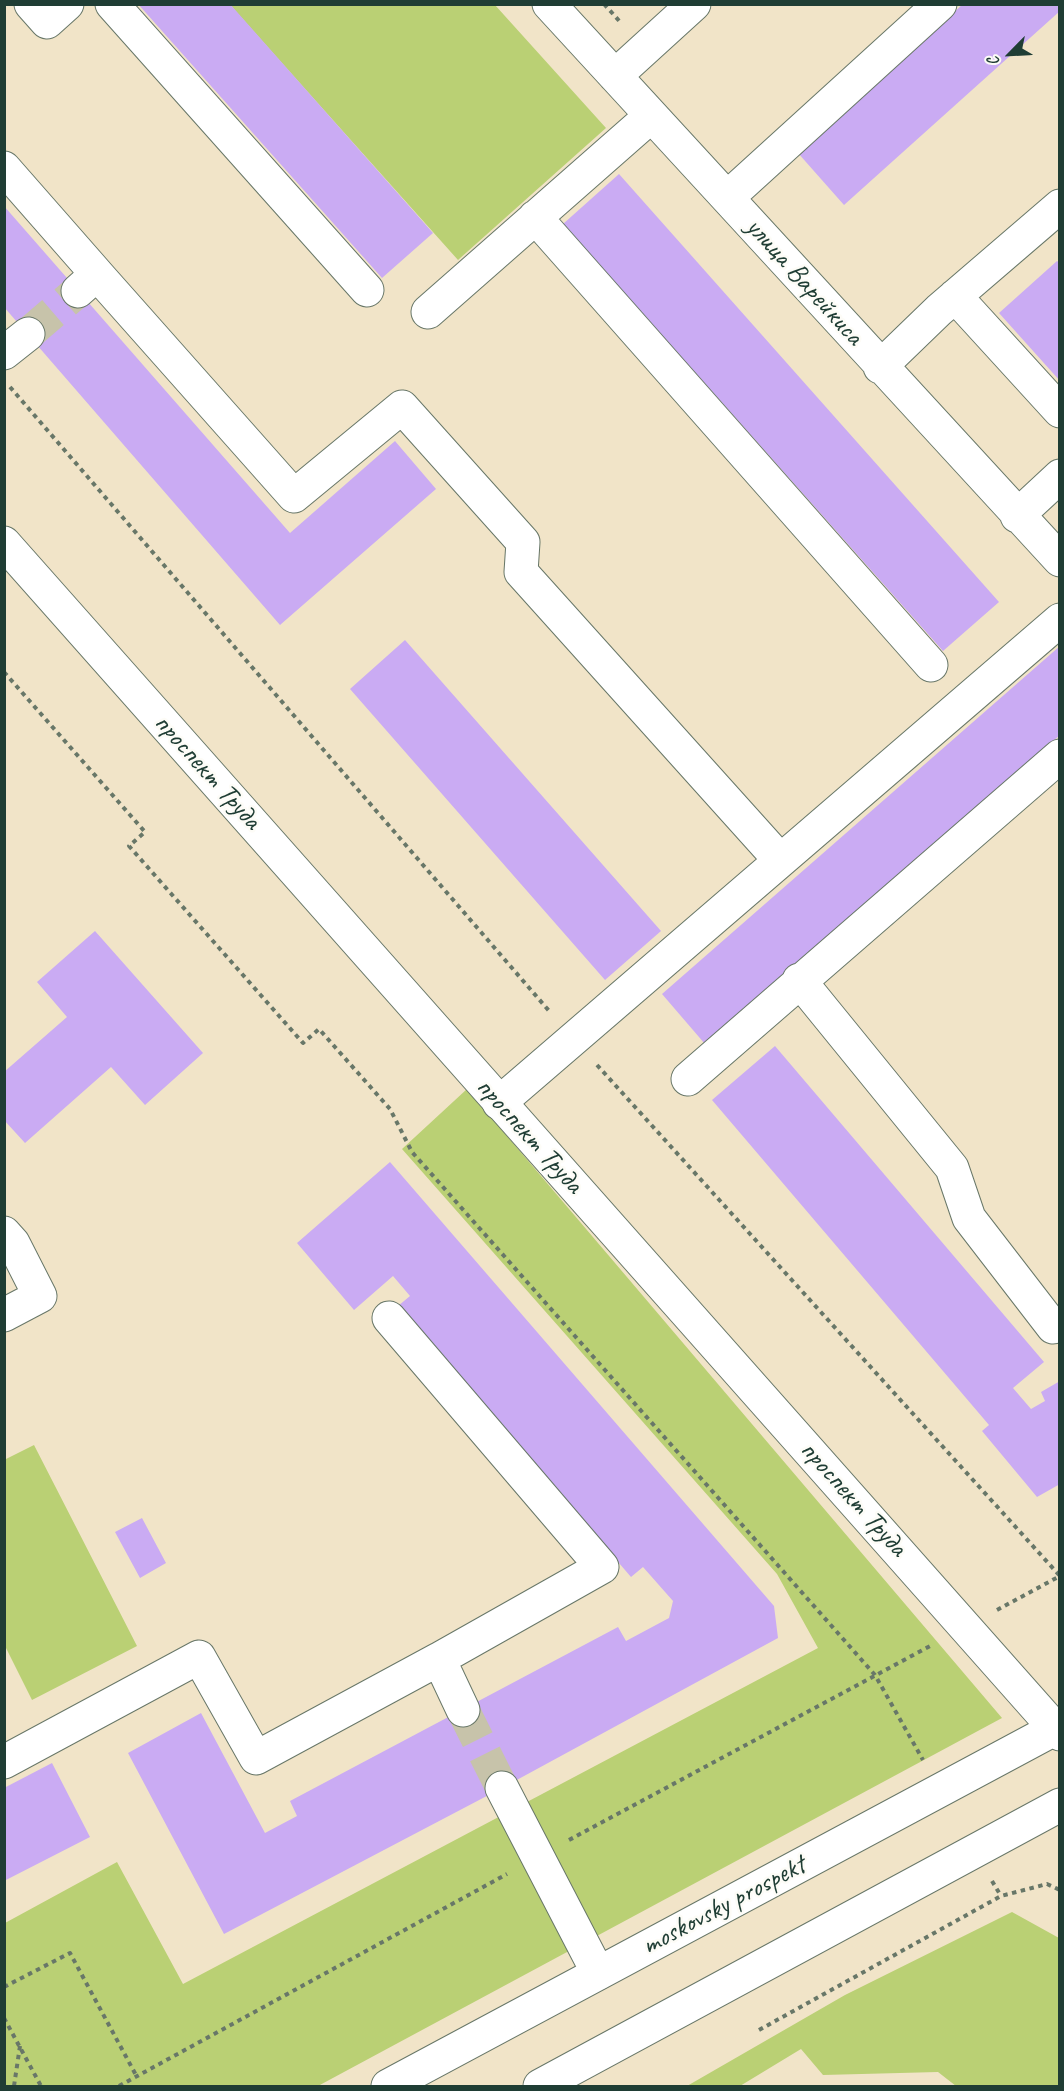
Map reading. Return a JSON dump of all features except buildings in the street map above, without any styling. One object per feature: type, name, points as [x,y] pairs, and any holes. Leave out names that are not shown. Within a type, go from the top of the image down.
[{"type":"main road","points":[[31,4],[47,22],[67,4]]},
{"type":"main road","points":[[112,4],[367,290]]},
{"type":"main road","name":"улица Варейкиса","points":[[549,4],[1059,560]]},
{"type":"main road","points":[[615,76],[694,4]]},
{"type":"main road","points":[[728,197],[940,4]]},
{"type":"main road","points":[[428,312],[651,116]]},
{"type":"main road","points":[[4,168],[88,282],[294,496],[402,407],[523,542],[521,572],[780,860]]},
{"type":"main road","points":[[880,367],[955,296],[1059,206]]},
{"type":"main road","points":[[535,217],[931,665]]},
{"type":"main road","points":[[955,296],[1059,411]]},
{"type":"main road","points":[[1017,516],[1059,476]]},
{"type":"main road","name":"проспект Труда","points":[[4,543],[967,1626],[1058,1736]]},
{"type":"main road","points":[[500,1103],[572,1038],[1059,620]]},
{"type":"main road","points":[[687,1079],[1059,756]]},
{"type":"main road","points":[[799,980],[952,1168],[969,1218],[1053,1327],[1059,1323]]},
{"type":"main road","points":[[4,1233],[13,1243],[40,1296],[4,1315]]},
{"type":"main road","points":[[4,1762],[199,1657],[256,1758],[440,1659],[602,1567],[389,1318]]},
{"type":"main road","points":[[440,1659],[464,1710]]},
{"type":"main road","name":"moskovsky prospekt","points":[[388,2086],[941,1790],[1058,1736]]},
{"type":"main road","points":[[502,1788],[598,1974]]},
{"type":"main road","points":[[540,2086],[1059,1805]]},
{"type":"path","points":[[4,381],[572,1038],[1059,1576],[1010,1604]]},
{"type":"path","points":[[4,672],[145,832],[129,846],[303,1043],[319,1029],[390,1109],[412,1152],[875,1675],[941,1790]]},
{"type":"path","points":[[976,1851],[1001,1896]]},
{"type":"path","points":[[759,2030],[1001,1896],[1047,1884],[1059,1890]]},
{"type":"path","points":[[4,1987],[70,1953],[137,2077]]},
{"type":"path","points":[[4,2018],[41,2086]]},
{"type":"path","points":[[14,2086],[20,2046]]},
{"type":"green space","points":[[230,5],[495,5],[606,128],[458,260]]},
{"type":"green space","points":[[467,1089],[1002,1718],[318,2086],[5,2086],[5,1923],[117,1862],[183,1984],[818,1648],[777,1574],[402,1149]]},
{"type":"green space","points":[[34,1445],[137,1646],[32,1700],[5,1646],[4,1460]]},
{"type":"green space","points":[[1012,1912],[1059,1938],[1059,2086],[956,2086],[938,2072],[823,2075],[801,2049],[740,2086],[687,2086],[845,1995]]},
{"type":"tunnel","points":[[28,334],[78,291]]},
{"type":"tunnel","points":[[463,1710],[502,1788]]}]
